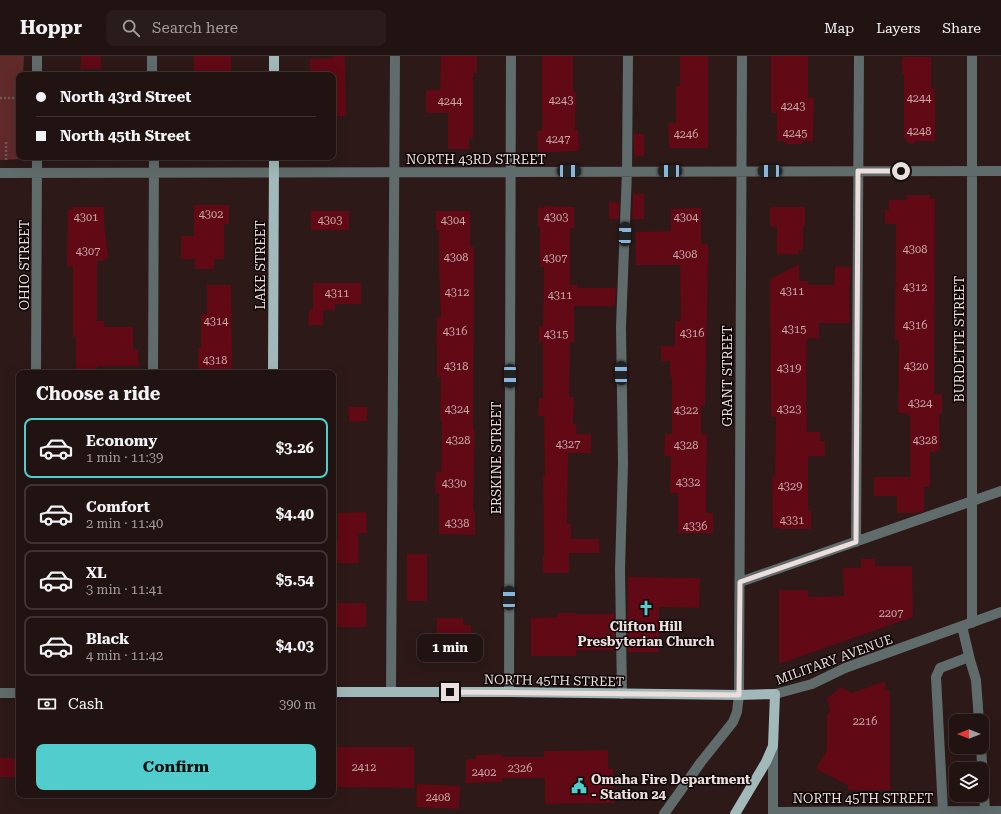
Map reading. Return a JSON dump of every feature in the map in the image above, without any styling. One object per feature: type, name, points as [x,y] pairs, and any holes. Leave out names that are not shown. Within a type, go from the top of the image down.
[{"type":"main road","points":[[274,56],[274,72]]},
{"type":"main road","name":"LAKE STREET","points":[[273,370],[274,160]]},
{"type":"main road","name":"NORTH 45TH STREET","points":[[336,692],[775,694]]},
{"type":"main road","name":"MILITARY AVENUE","points":[[735,814],[766,762],[773,746],[775,694]]},
{"type":"street","points":[[37,56],[37,72]]},
{"type":"street","points":[[152,56],[152,72]]},
{"type":"street","points":[[391,692],[395,56]]},
{"type":"street","name":"ERSKINE STREET","points":[[509,692],[511,56]]},
{"type":"street","points":[[622,694],[620,570],[622,463],[621,328],[627,171],[628,56]]},
{"type":"street","name":"GRANT STREET","points":[[664,814],[701,762],[733,722],[737,712],[739,695],[742,56]]},
{"type":"street","points":[[856,542],[859,56]]},
{"type":"street","name":"BURDETTE STREET","points":[[972,56],[972,502],[967,624],[969,658],[976,680],[978,714]]},
{"type":"street","name":"OHIO STREET","points":[[36,370],[37,160]]},
{"type":"street","points":[[153,370],[154,160]]},
{"type":"street","name":"NORTH 43RD STREET","points":[[0,173],[1001,171]]},
{"type":"street","points":[[740,582],[1001,491]]},
{"type":"street","name":"MILITARY AVENUE","points":[[775,694],[812,684],[845,668],[1001,612]]},
{"type":"street","points":[[943,811],[936,677],[940,668],[969,658]]},
{"type":"street","points":[[0,692],[16,692]]},
{"type":"street","points":[[773,746],[773,813]]},
{"type":"street","points":[[982,754],[986,811]]},
{"type":"street","name":"NORTH 45TH STREET","points":[[773,813],[1001,811]]},
{"type":"path","points":[[0,98],[16,98]]},
{"type":"path","points":[[6,142],[6,160]]},
{"type":"shaded area","points":[[0,56],[24,56],[23,72],[16,72],[16,159],[0,160]]},
{"type":"building","points":[[81,56],[101,56],[101,69],[81,69]]},
{"type":"building","points":[[194,56],[231,56],[231,72],[194,72]]},
{"type":"building","points":[[333,56],[345,56],[346,116],[336,116],[336,72],[310,72],[310,59],[333,58]]},
{"type":"building","points":[[441,56],[477,56],[477,73],[473,73],[473,138],[469,138],[469,149],[448,149],[448,113],[426,113],[426,90],[440,90]]},
{"type":"building","points":[[542,56],[573,56],[573,92],[576,92],[575,130],[578,130],[579,151],[538,153],[537,131],[542,131]]},
{"type":"building","points":[[680,56],[708,56],[708,148],[669,148],[668,123],[676,123],[676,86],[680,86]]},
{"type":"building","points":[[771,56],[808,56],[808,98],[814,98],[813,141],[803,141],[803,144],[785,144],[785,141],[777,141],[777,113],[771,113]]},
{"type":"building","points":[[902,57],[931,57],[931,89],[935,89],[935,141],[916,141],[914,144],[908,143],[904,137],[904,74],[902,74]]},
{"type":"building","points":[[634,134],[644,134],[644,156],[634,156]]},
{"type":"building","points":[[633,194],[644,194],[644,219],[632,219]]},
{"type":"building","points":[[907,195],[930,195],[930,199],[935,199],[934,394],[942,394],[942,413],[939,413],[940,450],[930,452],[930,487],[924,487],[924,511],[917,513],[897,513],[897,496],[874,496],[874,477],[910,477],[910,415],[907,415],[907,413],[898,413],[899,340],[895,340],[896,224],[885,224],[885,210],[889,210],[889,200],[907,200]]},
{"type":"building","points":[[609,202],[619,202],[619,219],[609,219]]},
{"type":"building","points":[[194,205],[229,205],[229,224],[224,224],[224,259],[214,259],[214,269],[195,269],[195,259],[181,259],[181,236],[194,236]]},
{"type":"building","points":[[544,206],[574,207],[574,228],[570,228],[570,285],[578,285],[577,288],[616,288],[615,306],[574,306],[574,342],[570,342],[569,397],[574,397],[573,424],[576,424],[577,434],[591,434],[591,453],[568,453],[567,524],[571,524],[571,539],[599,539],[599,553],[569,553],[569,573],[543,573],[543,476],[545,476],[544,416],[538,416],[539,398],[543,398],[543,342],[539,342],[539,326],[543,326],[544,267],[540,267],[540,227],[538,227],[538,207],[544,208]]},
{"type":"building","points":[[73,207],[104,207],[104,224],[108,256],[104,261],[97,261],[97,321],[104,321],[104,327],[133,327],[133,350],[138,350],[139,366],[97,366],[97,370],[76,370],[76,337],[73,337],[73,266],[67,266],[68,209],[73,209]]},
{"type":"building","points":[[770,207],[805,207],[803,250],[799,250],[799,254],[777,254],[777,226],[770,226]]},
{"type":"building","points":[[701,208],[701,244],[708,244],[708,264],[705,406],[701,405],[701,434],[707,434],[706,513],[713,513],[713,533],[678,533],[678,493],[670,493],[671,456],[664,456],[665,434],[672,434],[672,377],[670,377],[670,361],[661,361],[661,346],[675,346],[675,321],[681,321],[680,265],[636,265],[636,232],[671,231],[671,209]]},
{"type":"building","points":[[311,211],[349,211],[349,230],[311,230]]},
{"type":"building","points":[[436,211],[470,211],[470,247],[474,247],[473,430],[475,430],[473,511],[475,511],[475,535],[439,534],[439,493],[435,493],[436,472],[441,472],[442,421],[440,421],[441,377],[437,377],[436,344],[437,317],[441,317],[439,230],[436,230]]},
{"type":"building","points":[[799,264],[799,281],[808,281],[808,285],[834,285],[835,266],[851,267],[849,286],[850,323],[819,323],[819,339],[807,338],[807,432],[820,432],[820,441],[825,441],[825,456],[808,456],[808,511],[811,511],[811,529],[778,529],[773,528],[772,477],[775,477],[776,417],[771,417],[770,282],[772,278]]},
{"type":"building","points":[[313,283],[361,283],[361,304],[335,304],[335,310],[323,310],[323,325],[308,325],[309,310],[313,310]]},
{"type":"building","points":[[207,285],[231,285],[232,370],[198,370],[198,348],[201,348],[201,314],[207,314]]},
{"type":"building","points":[[348,407],[367,407],[367,421],[349,422]]},
{"type":"building","points":[[366,512],[367,533],[358,533],[359,563],[336,563],[338,513]]},
{"type":"building","points":[[407,554],[427,554],[427,601],[407,601]]},
{"type":"building","points":[[861,559],[875,559],[875,566],[912,566],[913,617],[779,664],[779,590],[808,590],[808,597],[844,596],[843,568],[861,568]]},
{"type":"building","points":[[628,577],[700,578],[699,608],[659,607],[659,652],[628,652]]},
{"type":"building","points":[[336,603],[366,603],[366,627],[336,627]]},
{"type":"building","points":[[558,613],[614,614],[615,650],[576,650],[576,656],[531,656],[531,618],[558,617]]},
{"type":"building","points":[[437,618],[463,618],[463,625],[471,625],[471,642],[463,642],[463,655],[437,655]]},
{"type":"building","points":[[886,681],[885,691],[890,691],[890,790],[848,790],[848,785],[816,769],[827,750],[827,715],[830,710],[827,699],[841,687],[852,693]]},
{"type":"building","points":[[336,747],[414,747],[414,788],[336,787]]},
{"type":"building","name":"Omaha Fire Department - Station 24","points":[[608,750],[608,769],[613,768],[614,803],[545,804],[545,778],[502,778],[502,782],[466,783],[466,759],[476,759],[476,755],[502,754],[502,757],[544,757],[544,751]]},
{"type":"building","points":[[0,758],[16,758],[16,777],[0,777]]},
{"type":"building","points":[[417,784],[460,786],[459,809],[416,807]]},
{"type":"place","name":"Clifton Hill Presbyterian Church","points":[[646,608]]},
{"type":"place","name":"Omaha Fire Department - Station 24","points":[[579,786]]},
{"type":"route","points":[[450,692],[739,695],[740,582],[856,542],[858,171],[901,171]]}]
